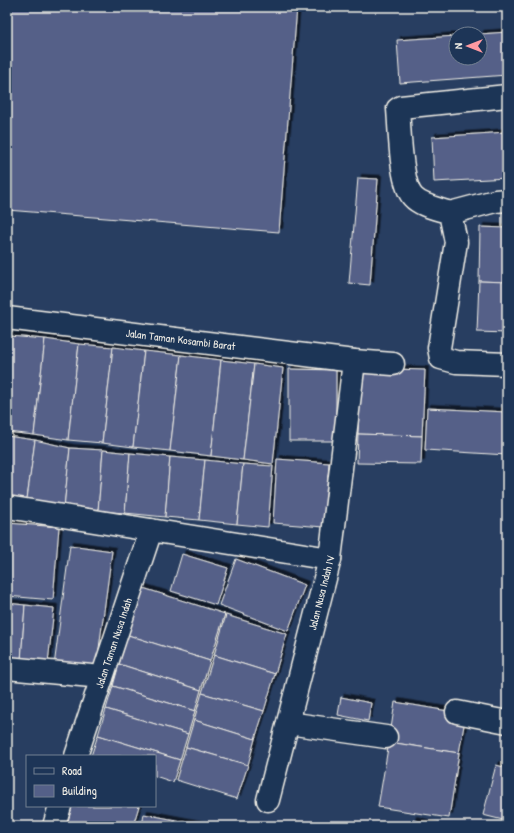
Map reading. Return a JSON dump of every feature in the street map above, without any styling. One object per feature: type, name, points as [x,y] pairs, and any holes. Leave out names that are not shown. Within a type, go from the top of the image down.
[{"type":"street","points":[[507,96],[401,107],[398,109],[404,176],[408,189],[418,202],[450,213],[494,201],[507,200]]},
{"type":"street","points":[[450,213],[456,242],[439,348],[441,358],[456,362],[507,364]]},
{"type":"street","name":"Jalan Taman Kosambi Barat","points":[[7,318],[353,371],[392,364]]},
{"type":"street","name":"Jalan Nusa Indah IV","points":[[268,800],[330,558],[353,371]]},
{"type":"street","points":[[7,507],[330,558]]},
{"type":"street","name":"Jalan Taman Nusa Indah","points":[[76,755],[151,530]]},
{"type":"street","points":[[7,668],[102,677]]},
{"type":"street","points":[[457,712],[507,722]]},
{"type":"street","points":[[288,723],[386,737]]},
{"type":"street","points":[[54,826],[60,807]]},
{"type":"building","points":[[7,7],[297,7],[279,232],[7,210]]},
{"type":"building","points":[[507,32],[507,75],[400,83],[397,40],[448,37],[448,66],[488,66],[488,33]]},
{"type":"building","points":[[507,132],[507,178],[434,182],[432,137]]},
{"type":"building","points":[[358,178],[378,179],[370,285],[349,283]]},
{"type":"building","points":[[480,227],[507,228],[507,282],[479,281]]},
{"type":"building","points":[[479,281],[507,282],[507,333],[477,332]]},
{"type":"building","points":[[7,335],[9,336],[7,358]]},
{"type":"building","points":[[9,336],[45,339],[34,435],[7,432],[7,358]]},
{"type":"building","points":[[45,339],[79,344],[68,440],[34,435]]},
{"type":"building","points":[[79,344],[113,347],[102,443],[68,440]]},
{"type":"building","points":[[113,347],[144,351],[133,447],[102,443]]},
{"type":"building","points":[[144,351],[181,355],[170,451],[133,447]]},
{"type":"building","points":[[181,355],[221,360],[211,456],[170,451]]},
{"type":"building","points":[[221,360],[254,364],[243,460],[211,456]]},
{"type":"building","points":[[254,364],[283,368],[273,464],[243,460]]},
{"type":"building","points":[[360,368],[425,370],[422,436],[358,434]]},
{"type":"building","points":[[289,369],[336,370],[336,441],[289,441]]},
{"type":"building","points":[[427,408],[507,412],[507,455],[425,450]]},
{"type":"building","points":[[358,434],[422,436],[421,464],[357,463]]},
{"type":"building","points":[[7,436],[35,440],[27,499],[7,497]]},
{"type":"building","points":[[35,440],[70,448],[64,508],[27,499]]},
{"type":"building","points":[[70,448],[103,450],[98,511],[64,508]]},
{"type":"building","points":[[103,450],[130,453],[125,513],[98,511]]},
{"type":"building","points":[[130,453],[170,457],[165,517],[125,513]]},
{"type":"building","points":[[170,457],[205,460],[199,520],[165,517]]},
{"type":"building","points":[[277,459],[329,463],[324,527],[273,523]]},
{"type":"building","points":[[205,460],[243,464],[237,524],[199,520]]},
{"type":"building","points":[[243,464],[273,466],[268,527],[237,524]]},
{"type":"building","points":[[7,523],[59,527],[53,600],[7,596]]},
{"type":"building","points":[[70,545],[112,551],[96,671],[54,666]]},
{"type":"building","points":[[182,554],[228,568],[216,605],[171,591]]},
{"type":"building","points":[[236,559],[305,585],[288,631],[219,605]]},
{"type":"building","points":[[143,588],[225,614],[210,661],[128,635]]},
{"type":"building","points":[[7,603],[25,605],[21,661],[7,659]]},
{"type":"building","points":[[25,605],[54,608],[48,663],[21,661]]},
{"type":"building","points":[[226,615],[287,634],[275,674],[214,655]]},
{"type":"building","points":[[128,635],[210,661],[201,690],[119,664]]},
{"type":"building","points":[[214,655],[275,674],[264,711],[202,693]]},
{"type":"building","points":[[119,664],[201,690],[195,711],[113,686]]},
{"type":"building","points":[[113,686],[195,711],[188,734],[106,709]]},
{"type":"building","points":[[202,693],[264,711],[255,739],[194,720]]},
{"type":"building","points":[[341,697],[371,703],[368,721],[338,715]]},
{"type":"building","points":[[395,702],[466,714],[459,753],[389,742]]},
{"type":"building","points":[[106,709],[188,734],[180,760],[98,735]]},
{"type":"building","points":[[194,720],[255,739],[248,765],[186,747]]},
{"type":"building","points":[[98,735],[180,760],[173,782],[156,776],[156,755],[91,755]]},
{"type":"building","points":[[389,742],[459,753],[449,818],[378,807]]},
{"type":"building","points":[[186,747],[248,765],[237,799],[176,780]]},
{"type":"building","points":[[496,765],[507,768],[507,821],[483,815]]},
{"type":"building","points":[[72,807],[139,807],[133,826],[66,826]]},
{"type":"building","points":[[144,814],[207,826],[142,826]]},
{"type":"building","points":[[413,820],[434,826],[412,826]]}]
